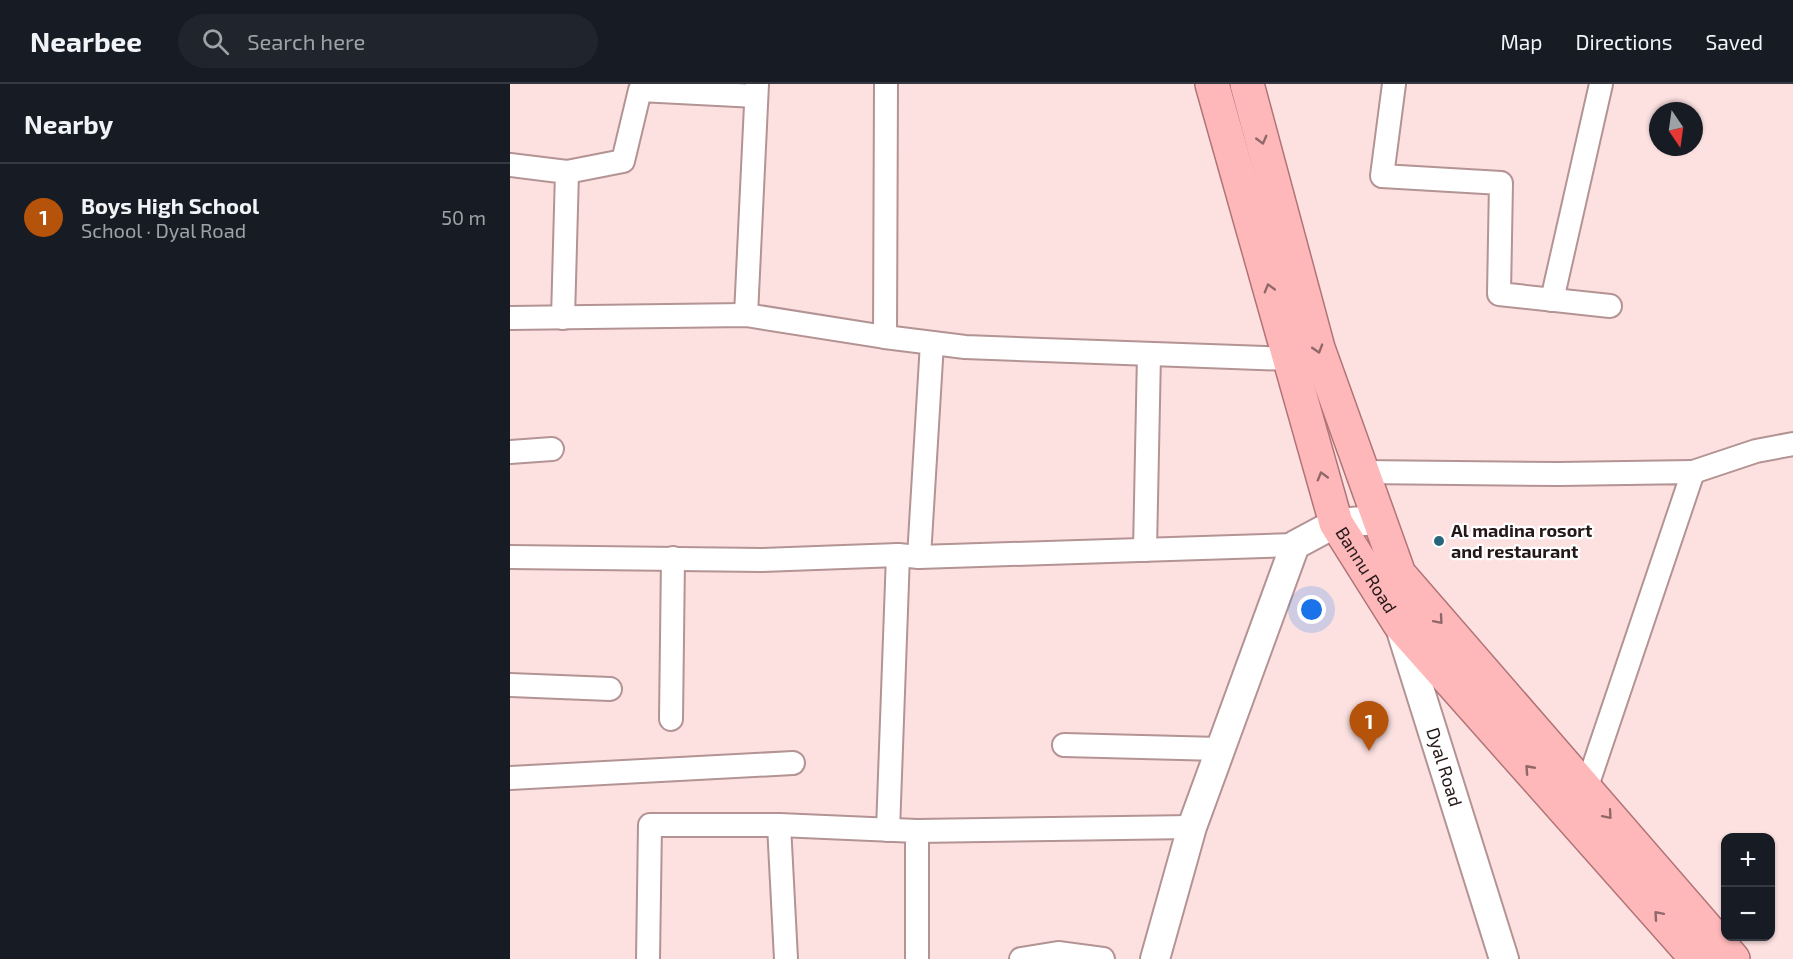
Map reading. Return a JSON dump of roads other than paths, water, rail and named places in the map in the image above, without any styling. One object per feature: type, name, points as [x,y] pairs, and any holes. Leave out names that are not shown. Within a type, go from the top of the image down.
[{"type":"highway","name":"Bannu Road","points":[[1212,84],[1336,523],[1399,623],[1697,959]]},
{"type":"highway","name":"Bannu Road","points":[[1246,84],[1318,348],[1399,574],[1733,959]]},
{"type":"street","points":[[885,337],[886,84]]},
{"type":"street","points":[[1394,84],[1382,176],[1502,183],[1499,294],[1610,306]]},
{"type":"street","points":[[1552,300],[1601,84]]},
{"type":"street","points":[[510,165],[567,172],[623,161],[640,87],[757,90],[746,315]]},
{"type":"street","points":[[563,318],[567,172]]},
{"type":"street","points":[[510,318],[746,315],[965,347],[1289,359]]},
{"type":"street","points":[[888,830],[909,556],[932,343]]},
{"type":"street","points":[[1145,550],[1149,354]]},
{"type":"street","points":[[1361,472],[1559,474],[1693,472],[1756,451],[1793,444]]},
{"type":"street","points":[[510,452],[552,449]]},
{"type":"street","points":[[1586,789],[1693,472]]},
{"type":"street","points":[[510,557],[762,560],[1295,545],[1336,523],[1378,520]]},
{"type":"street","points":[[1155,959],[1192,827],[1295,545]]},
{"type":"street","points":[[671,719],[673,558]]},
{"type":"street","name":"Dyal Road","points":[[1399,574],[1399,623],[1504,959]]},
{"type":"street","points":[[510,685],[610,689]]},
{"type":"street","points":[[1064,745],[1219,749]]},
{"type":"street","points":[[510,778],[793,763]]},
{"type":"street","points":[[648,959],[650,825],[779,825],[917,831],[1192,827]]},
{"type":"street","points":[[779,825],[786,959]]},
{"type":"street","points":[[917,831],[917,959]]},
{"type":"street","points":[[1021,959],[1058,953],[1102,959]]},
{"type":"place","name":"Al madina rosort and restaurant","points":[[1439,541]]},
{"type":"place","name":"Boys High School","points":[[1369,751]]}]
